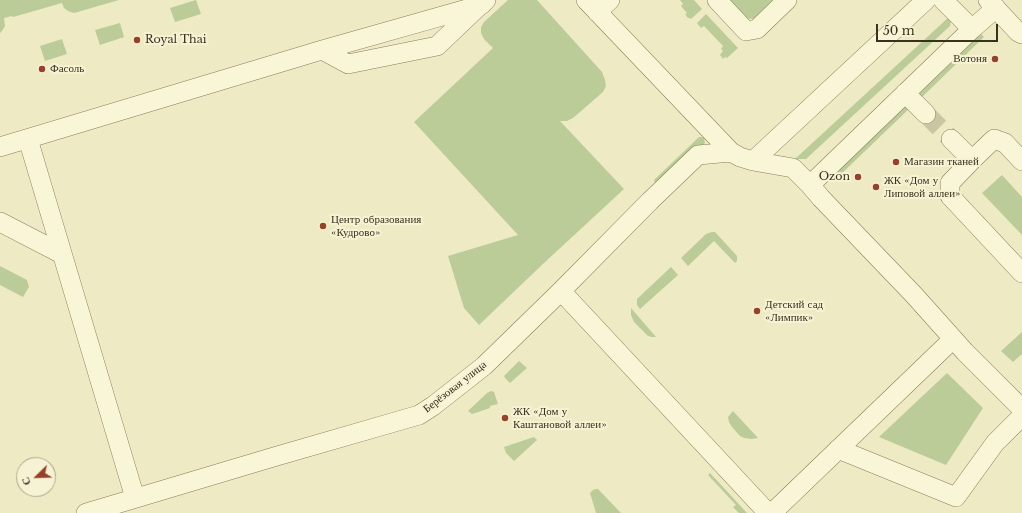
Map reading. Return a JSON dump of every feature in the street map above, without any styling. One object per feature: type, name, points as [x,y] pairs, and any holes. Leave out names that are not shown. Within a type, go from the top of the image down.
[{"type":"lane","points":[[717,0],[746,31],[757,29],[787,0]]},
{"type":"lane","points":[[753,161],[926,0]]},
{"type":"lane","points":[[945,1],[972,30]]},
{"type":"lane","points":[[0,147],[484,2]]},
{"type":"lane","points":[[322,50],[348,64],[437,46],[484,2]]},
{"type":"lane","points":[[598,4],[731,152],[740,157],[753,161],[793,168],[978,366],[1022,409]]},
{"type":"lane","points":[[810,185],[972,30],[992,4],[1018,32],[1022,34]]},
{"type":"lane","points":[[905,93],[926,114]]},
{"type":"lane","points":[[28,138],[135,498]]},
{"type":"lane","points":[[951,139],[972,160]]},
{"type":"lane","points":[[1022,161],[1005,143],[994,139],[950,183],[950,196],[1022,273]]},
{"type":"lane","name":"Берёзовая улица","points":[[86,513],[419,415],[433,406],[484,366],[562,291],[650,201],[698,155],[731,152]]},
{"type":"lane","points":[[0,222],[62,254]]},
{"type":"lane","points":[[562,291],[768,513]]},
{"type":"lane","points":[[772,513],[953,339]]},
{"type":"lane","points":[[838,448],[956,497],[995,443],[1022,416]]},
{"type":"green space","points":[[0,0],[119,0],[74,13],[64,8],[62,3],[13,17],[4,18],[5,26],[0,33]]},
{"type":"green space","points":[[196,0],[201,14],[175,22],[170,8]]},
{"type":"green space","points":[[508,0],[537,0],[602,72],[606,86],[603,92],[573,118],[567,121],[560,121],[624,189],[479,325],[464,308],[448,256],[518,235],[414,122],[493,48],[484,39],[481,33],[481,27],[484,22]]},
{"type":"green space","points":[[680,0],[694,0],[702,9],[691,19],[688,18],[685,14],[687,13],[681,6],[683,4]]},
{"type":"green space","points":[[728,0],[775,0],[756,18],[749,19],[746,18]]},
{"type":"green space","points":[[706,14],[738,48],[727,58],[725,57],[723,59],[720,55],[723,51],[721,49],[723,46],[704,26],[701,28],[697,23]]},
{"type":"green space","points":[[950,16],[950,26],[806,159],[795,159]]},
{"type":"green space","points":[[120,23],[124,37],[100,45],[95,30]]},
{"type":"green space","points":[[981,34],[984,37],[920,99],[917,96]]},
{"type":"green space","points":[[62,39],[67,54],[45,61],[40,46]]},
{"type":"green space","points":[[908,104],[911,107],[838,177],[835,173]]},
{"type":"green space","points":[[699,137],[704,138],[705,143],[659,185],[655,183],[654,180]]},
{"type":"green space","points":[[1002,175],[1022,197],[1022,235],[982,193]]},
{"type":"green space","points":[[715,232],[737,256],[737,261],[735,263],[714,241],[688,266],[681,258],[706,234]]},
{"type":"green space","points":[[0,266],[27,280],[29,287],[23,297],[0,285]]},
{"type":"green space","points":[[671,267],[678,275],[640,309],[637,305],[637,299]]},
{"type":"green space","points":[[631,308],[656,337],[648,336],[634,322],[631,315]]},
{"type":"green space","points":[[1022,332],[1022,354],[1013,362],[1001,351]]},
{"type":"green space","points":[[519,361],[527,368],[510,383],[504,376]]},
{"type":"green space","points":[[947,373],[983,408],[946,465],[879,437]]},
{"type":"green space","points":[[491,391],[494,392],[498,404],[472,414],[468,411],[487,393]]},
{"type":"green space","points":[[733,411],[758,438],[752,439],[740,436],[729,422],[728,417]]},
{"type":"green space","points":[[534,437],[537,440],[514,461],[506,453],[504,447]]},
{"type":"green space","points":[[710,473],[747,513],[739,513],[733,507],[736,505],[708,475]]},
{"type":"green space","points":[[598,489],[621,513],[596,513],[590,493]]},
{"type":"tunnel","points":[[926,114],[951,139]]},
{"type":"place","name":"Royal Thai","points":[[137,40]]},
{"type":"place","name":"Вотоня","points":[[995,59]]},
{"type":"place","name":"Фасоль","points":[[42,69]]},
{"type":"place","name":"Магазин тканей","points":[[896,162]]},
{"type":"place","name":"Ozon","points":[[858,177]]},
{"type":"place","name":"ЖК «Дом у Липовой аллеи»","points":[[876,187]]},
{"type":"place","name":"Центр образования «Кудрово»","points":[[323,226]]},
{"type":"place","name":"Детский сад «Лимпик»","points":[[757,311]]},
{"type":"place","name":"ЖК «Дом у Каштановой аллеи»","points":[[505,418]]}]
